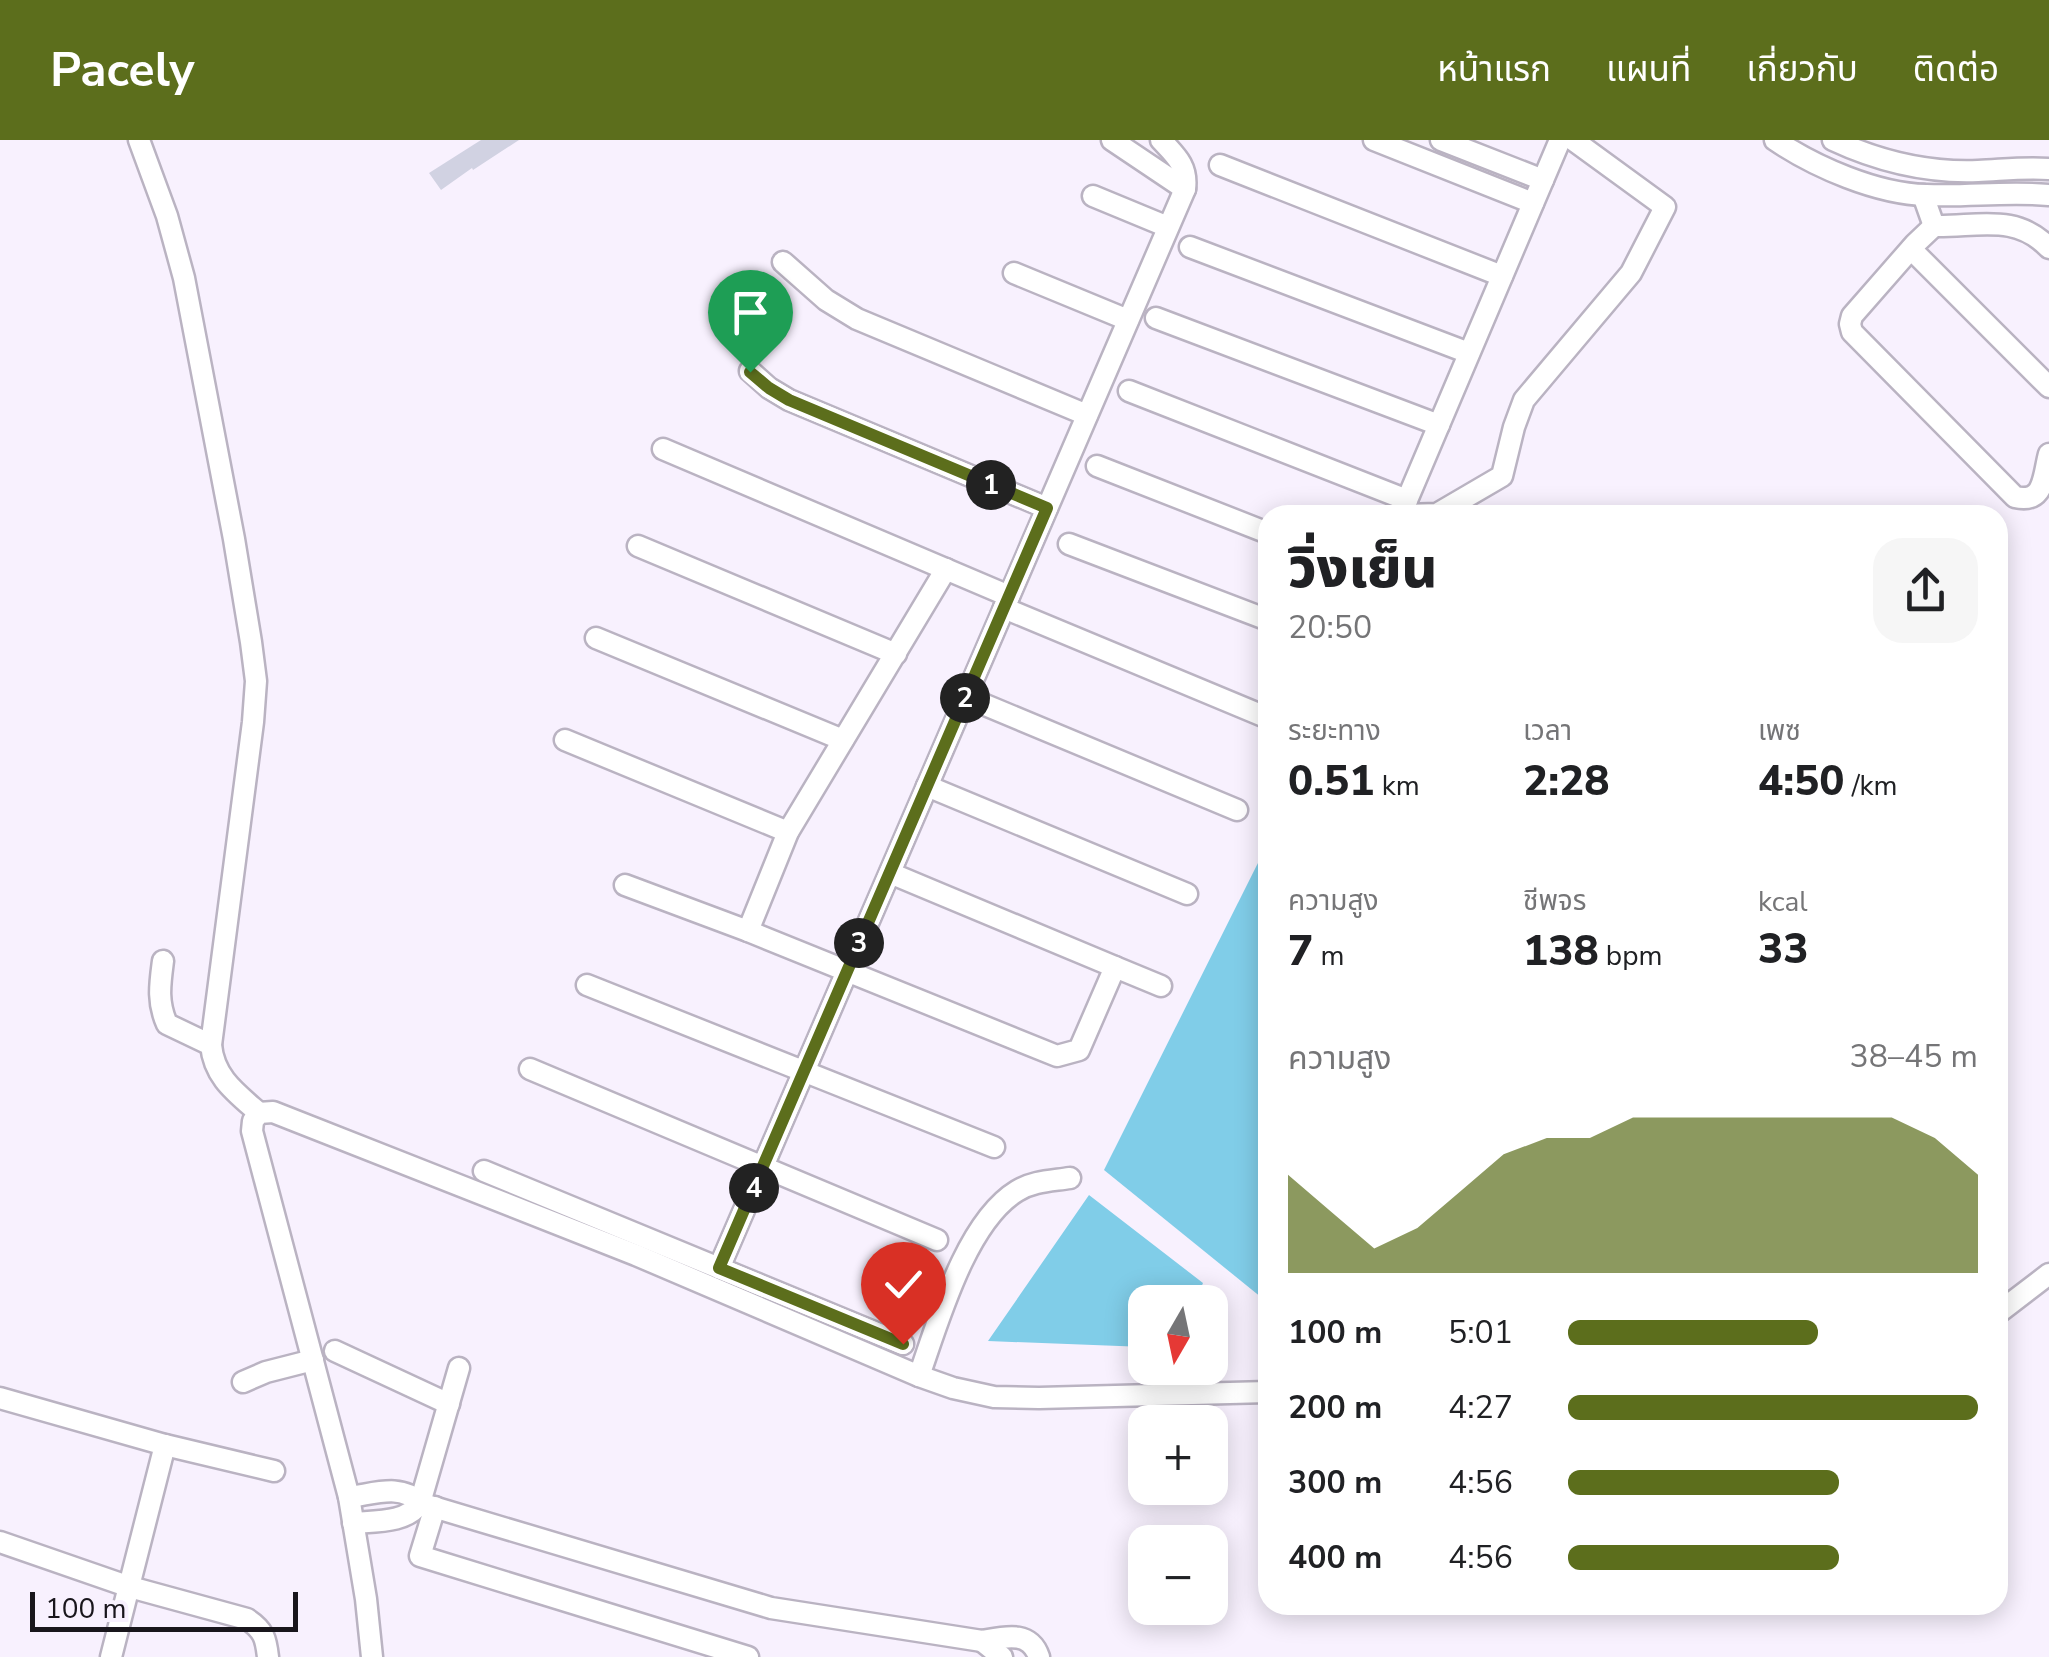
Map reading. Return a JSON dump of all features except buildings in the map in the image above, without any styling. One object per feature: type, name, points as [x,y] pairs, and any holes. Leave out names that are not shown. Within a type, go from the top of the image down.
[{"type":"street","points":[[139,140],[167,216],[184,278],[234,539],[256,681],[253,722],[201,1040]]},
{"type":"street","points":[[1112,140],[1185,189]]},
{"type":"street","points":[[719,1268],[1185,189],[1187,176],[1182,163],[1161,140]]},
{"type":"street","points":[[1374,140],[1534,203]]},
{"type":"street","points":[[1441,140],[1543,180]]},
{"type":"street","points":[[1405,505],[1560,140]]},
{"type":"street","points":[[1453,505],[1502,476],[1524,400],[1630,272],[1666,207],[1574,140]]},
{"type":"street","points":[[1776,140],[1826,170],[1890,190],[1922,196],[2049,195]]},
{"type":"street","points":[[1833,140],[1907,166],[1975,171],[2049,169]]},
{"type":"street","points":[[1220,165],[1502,276]]},
{"type":"street","points":[[1093,196],[1168,226]]},
{"type":"street","points":[[1922,196],[1934,226]]},
{"type":"street","points":[[2049,248],[2026,228],[2011,224],[1934,226],[1852,316],[1850,324],[1852,332],[2014,496],[2026,500],[2040,490],[2049,454]]},
{"type":"street","points":[[1190,247],[1469,353]]},
{"type":"street","points":[[1911,249],[2049,387]]},
{"type":"street","points":[[783,262],[826,300],[857,318],[1087,414]]},
{"type":"street","points":[[1014,273],[1128,320]]},
{"type":"street","points":[[1156,318],[1439,425]]},
{"type":"street","points":[[750,372],[789,400],[1047,508]]},
{"type":"street","points":[[1129,391],[1391,505]]},
{"type":"street","points":[[663,449],[946,570],[1006,602],[1258,714]]},
{"type":"street","points":[[1097,466],[1258,529]]},
{"type":"street","points":[[1069,544],[1258,616]]},
{"type":"street","points":[[638,546],[896,654]]},
{"type":"street","points":[[748,931],[788,832],[946,570]]},
{"type":"street","points":[[596,638],[844,740]]},
{"type":"street","points":[[966,697],[1237,810]]},
{"type":"street","points":[[565,740],[788,832]]},
{"type":"street","points":[[928,786],[1187,894]]},
{"type":"street","points":[[890,873],[1161,986]]},
{"type":"street","points":[[625,884],[1057,1056],[1079,1050],[1115,967]]},
{"type":"street","points":[[163,961],[159,993],[166,1024],[201,1040],[219,1075],[258,1113],[273,1112],[618,1248],[919,1376],[994,1397],[1258,1392]]},
{"type":"street","points":[[588,985],[994,1147]]},
{"type":"street","points":[[530,1069],[937,1240]]},
{"type":"street","points":[[258,1113],[252,1121],[252,1131],[302,1362],[349,1497],[372,1657]]},
{"type":"street","points":[[484,1172],[903,1344]]},
{"type":"street","points":[[919,1376],[964,1257],[996,1208],[1033,1183],[1070,1178]]},
{"type":"street","points":[[2008,1305],[2049,1274]]},
{"type":"street","points":[[335,1351],[449,1404]]},
{"type":"street","points":[[242,1382],[302,1362]]},
{"type":"street","points":[[459,1368],[420,1556],[748,1657]]},
{"type":"street","points":[[0,1398],[274,1471]]},
{"type":"street","points":[[111,1657],[165,1445]]},
{"type":"street","points":[[349,1497],[410,1493],[428,1505],[771,1608],[982,1640],[1026,1638],[1034,1644],[1039,1657]]},
{"type":"street","points":[[354,1524],[402,1517],[428,1505]]},
{"type":"street","points":[[0,1542],[130,1587],[247,1620],[266,1636],[268,1657]]},
{"type":"street","points":[[982,1640],[1002,1657]]},
{"type":"water","points":[[1258,863],[1258,1295],[1104,1170]]},
{"type":"water","points":[[1089,1195],[1203,1283],[1128,1285],[1128,1346],[988,1341]]},
{"type":"route","points":[[750,372],[789,400],[1047,508],[719,1268],[903,1344]]}]
